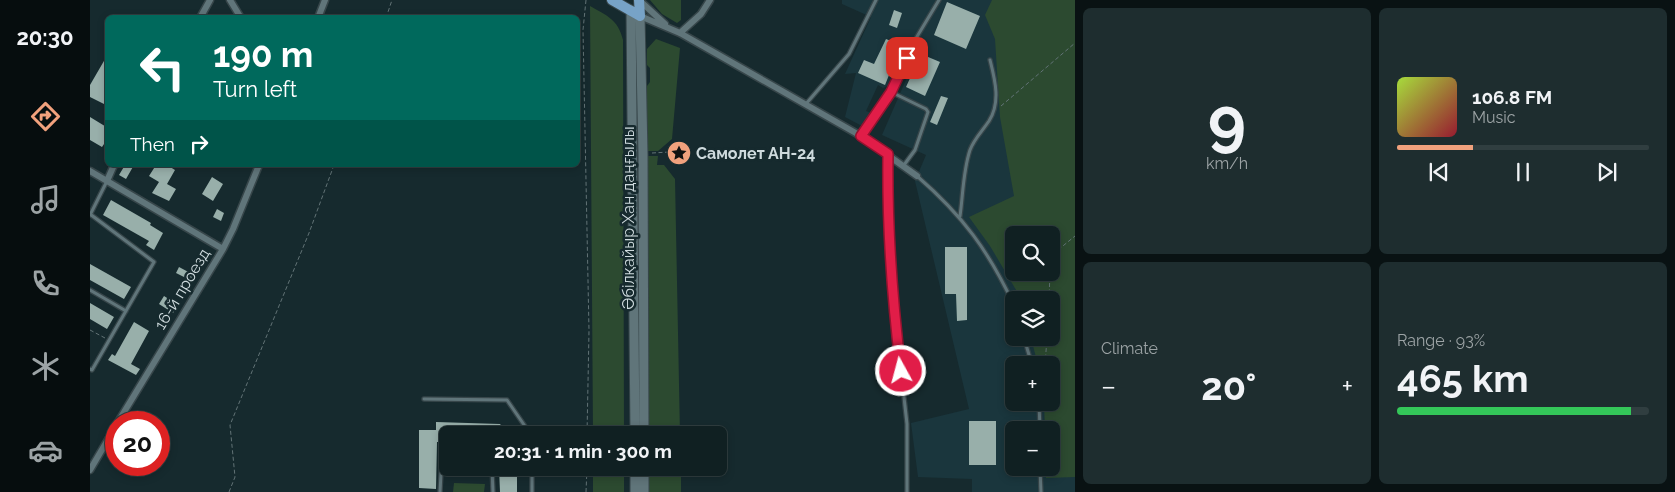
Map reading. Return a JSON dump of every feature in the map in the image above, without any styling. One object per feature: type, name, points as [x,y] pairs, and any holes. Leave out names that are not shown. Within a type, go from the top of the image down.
[{"type":"main road","points":[[612,0],[634,9]]},
{"type":"main road","name":"Әбілқайыр Хан даңғылы","points":[[634,9],[639,0]]},
{"type":"street","points":[[202,15],[210,0]]},
{"type":"street","points":[[230,0],[239,15]]},
{"type":"street","points":[[319,15],[325,0]]},
{"type":"street","points":[[639,0],[670,28]]},
{"type":"street","points":[[680,33],[701,14],[710,0]]},
{"type":"street","points":[[634,9],[680,33],[861,136],[917,176]]},
{"type":"street","name":"Әбілқайыр Хан даңғылы","points":[[634,9],[644,154],[644,426]]},
{"type":"street","name":"Әбілқайыр Хан даңғылы","points":[[634,9],[635,426]]},
{"type":"street","points":[[107,181],[113,167]]},
{"type":"street","name":"16-й проезд","points":[[125,411],[234,229],[258,167]]},
{"type":"street","points":[[90,171],[223,249]]},
{"type":"street","points":[[90,470],[105,445]]},
{"type":"street","points":[[635,476],[635,492]]},
{"type":"street","points":[[644,476],[644,492]]},
{"type":"lane","points":[[805,105],[850,54],[876,0]]},
{"type":"lane","points":[[861,136],[891,92],[915,40],[939,0]]},
{"type":"lane","points":[[960,216],[963,186],[970,151],[994,112],[996,99],[990,60]]},
{"type":"lane","points":[[891,92],[926,109],[928,112],[915,150],[904,165]]},
{"type":"lane","points":[[888,154],[887,218],[893,300],[907,424],[907,492]]},
{"type":"lane","points":[[917,176],[960,216],[997,270],[1007,291]]},
{"type":"lane","points":[[90,369],[92,370],[154,262],[90,214],[107,181]]},
{"type":"lane","points":[[90,290],[126,311]]},
{"type":"lane","points":[[424,399],[507,400],[525,426]]},
{"type":"lane","points":[[440,492],[441,476]]},
{"type":"lane","points":[[492,476],[493,492]]},
{"type":"lane","points":[[532,476],[532,492]]},
{"type":"lane","points":[[1040,476],[1041,492]]},
{"type":"path","points":[[387,15],[392,0]]},
{"type":"path","points":[[586,0],[583,30],[589,331],[587,426]]},
{"type":"path","points":[[994,112],[1075,43]]},
{"type":"path","points":[[644,154],[670,152]]},
{"type":"path","points":[[229,492],[234,477],[230,425],[309,233],[333,167]]},
{"type":"path","points":[[1060,248],[1075,236]]},
{"type":"path","points":[[90,330],[109,341]]},
{"type":"path","points":[[586,492],[587,476]]},
{"type":"shaded area","points":[[842,0],[1075,0],[1075,492],[972,492],[972,479],[918,477],[911,423],[969,409],[915,181],[926,155],[882,135],[922,43],[912,37],[892,84],[883,88],[878,85],[866,111],[871,113],[867,124],[862,126],[845,117],[856,73],[845,74],[871,17],[842,4]]},
{"type":"green space","points":[[650,0],[681,0],[681,20],[677,23],[662,14]]},
{"type":"green space","points":[[992,0],[1075,0],[1075,477],[1046,478],[1046,476],[1060,476],[1060,421],[1045,421],[1044,411],[1060,411],[1060,356],[1036,356],[1033,346],[1060,346],[1060,291],[1017,291],[1011,281],[1060,281],[1060,226],[1005,226],[1005,271],[969,217],[1014,196],[1000,117],[995,39],[985,15]]},
{"type":"green space","points":[[590,6],[615,23],[623,40],[624,426],[593,426]]},
{"type":"green space","points":[[656,39],[680,48],[672,139],[658,151],[647,151],[647,86],[650,82],[650,68],[647,65],[647,49]]},
{"type":"green space","points":[[647,156],[658,156],[657,165],[664,165],[675,179],[680,426],[649,426]]},
{"type":"green space","points":[[593,476],[624,476],[624,492],[593,492]]},
{"type":"green space","points":[[649,476],[681,476],[681,492],[649,492]]},
{"type":"green space","points":[[454,483],[485,484],[484,492],[453,492]]},
{"type":"building","points":[[947,2],[980,16],[966,49],[934,35]]},
{"type":"building","points":[[894,10],[902,13],[897,28],[889,25]]},
{"type":"building","points":[[886,39],[901,45],[885,85],[858,73],[864,60],[874,64]]},
{"type":"building","points":[[921,54],[940,62],[925,96],[906,87]]},
{"type":"building","points":[[105,59],[104,104],[90,97],[90,85]]},
{"type":"building","points":[[941,96],[948,98],[937,125],[930,122]]},
{"type":"building","points":[[90,117],[105,126],[105,142],[102,147],[90,140]]},
{"type":"building","points":[[124,167],[133,167],[126,179],[119,175]]},
{"type":"building","points":[[155,167],[170,167],[175,170],[167,184],[176,189],[169,201],[152,193],[159,182],[149,176]]},
{"type":"building","points":[[212,177],[223,184],[213,201],[202,194]]},
{"type":"building","points":[[111,200],[151,223],[150,225],[163,233],[154,250],[146,245],[149,241],[103,215]]},
{"type":"building","points":[[217,209],[224,213],[221,221],[213,217]]},
{"type":"building","points":[[945,247],[967,247],[967,320],[957,321],[956,294],[945,294]]},
{"type":"building","points":[[90,264],[131,287],[124,299],[90,280]]},
{"type":"building","points":[[179,267],[194,275],[192,281],[176,273]]},
{"type":"building","points":[[164,296],[178,305],[173,313],[159,304]]},
{"type":"building","points":[[90,303],[114,317],[107,329],[90,319]]},
{"type":"building","points":[[134,322],[149,331],[131,364],[140,369],[136,375],[108,360],[112,354],[115,356]]},
{"type":"building","points":[[969,421],[996,421],[996,465],[969,465]]},
{"type":"building","points":[[436,422],[500,424],[502,426],[439,426],[436,489],[419,488],[419,430],[436,430]]},
{"type":"building","points":[[499,476],[517,476],[517,492],[500,492]]},
{"type":"place","name":"Самолет АН-24","points":[[679,153]]},
{"type":"route","points":[[901,371],[887,218],[888,154],[861,136],[877,116],[907,58]]}]
